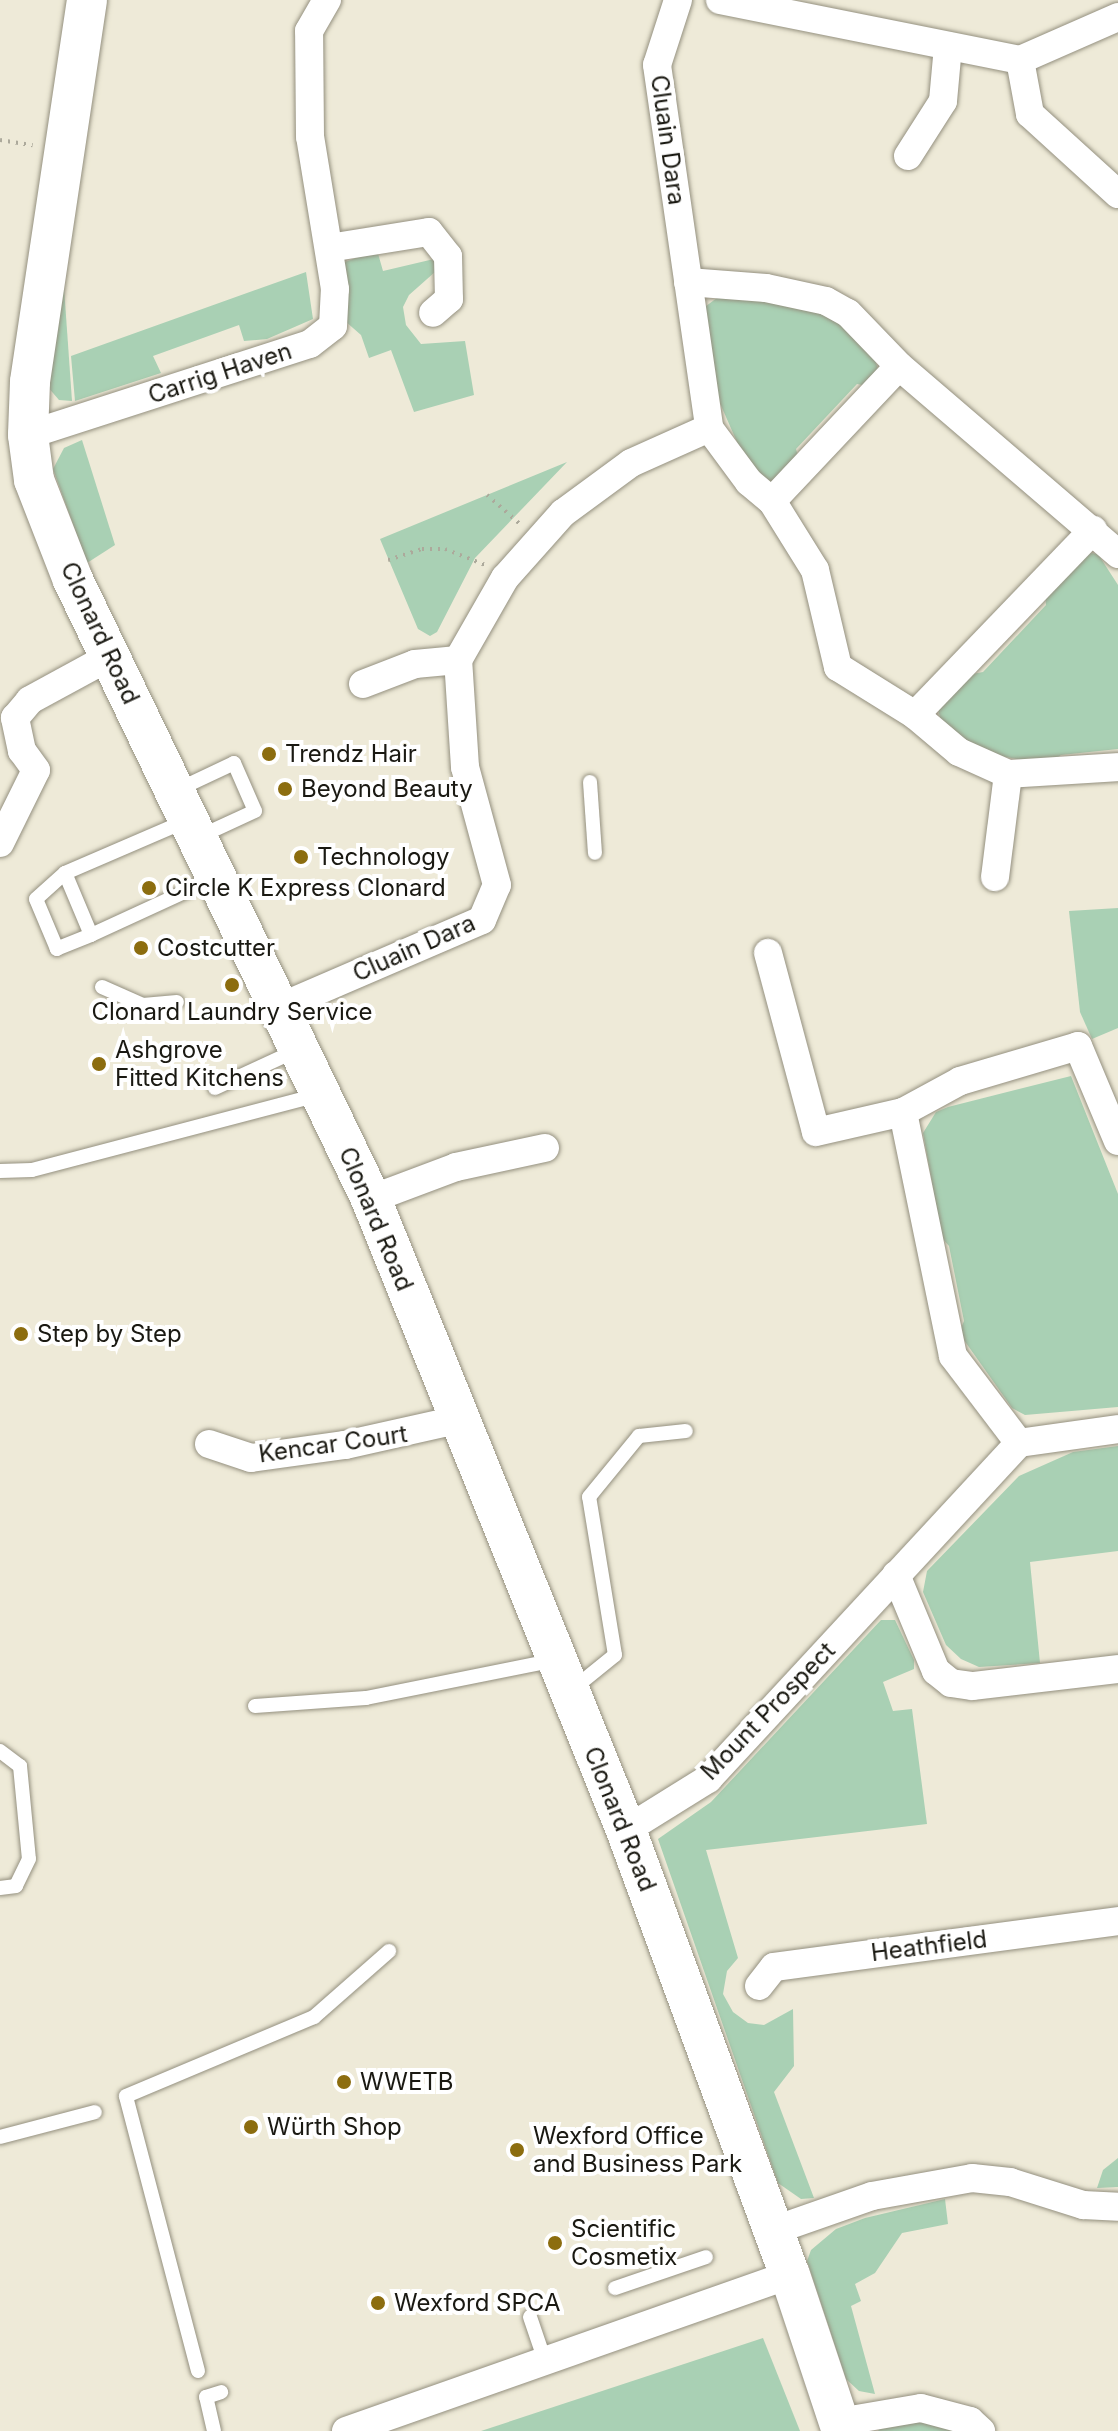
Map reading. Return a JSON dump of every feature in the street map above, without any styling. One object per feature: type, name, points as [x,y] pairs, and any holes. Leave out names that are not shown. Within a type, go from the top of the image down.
[{"type":"street","name":"Clonard Road","points":[[87,0],[40,303],[28,435],[34,480],[73,580],[371,1199],[457,1420],[626,1830],[790,2275],[841,2426]]},
{"type":"street","name":"Carrig Haven","points":[[28,435],[310,344],[333,326],[329,248],[310,137],[309,31],[327,0]]},
{"type":"street","name":"Cluain Dara","points":[[678,0],[657,65],[709,428],[749,482],[772,501],[815,570],[838,667],[915,715],[959,752],[1008,774],[1118,767]]},
{"type":"street","points":[[720,0],[832,11],[948,46],[1020,60],[1118,17]]},
{"type":"street","points":[[908,156],[943,101],[948,46]]},
{"type":"street","points":[[1020,60],[1030,114],[1118,194]]},
{"type":"street","points":[[329,248],[429,232],[448,256],[449,299],[433,313]]},
{"type":"street","points":[[688,282],[766,288],[826,301],[867,330],[899,366],[1118,554]]},
{"type":"street","points":[[772,501],[899,366]]},
{"type":"street","points":[[363,684],[415,664],[458,660],[505,578],[563,513],[631,463],[709,428]]},
{"type":"street","points":[[915,715],[1093,530]]},
{"type":"street","points":[[0,843],[47,769],[22,751],[8,714],[111,656]]},
{"type":"street","name":"Cluain Dara","points":[[278,1008],[482,920],[497,885],[465,767],[458,660]]},
{"type":"street","points":[[995,877],[1008,774]]},
{"type":"street","points":[[768,953],[816,1132],[903,1112],[960,1081],[1078,1046],[1118,1141]]},
{"type":"street","points":[[903,1112],[953,1356],[1019,1443],[1118,1429]]},
{"type":"street","points":[[371,1199],[456,1167],[545,1148]]},
{"type":"street","name":"Kencar Court","points":[[209,1444],[251,1458],[390,1437],[457,1420]]},
{"type":"street","name":"Mount Prospect","points":[[626,1830],[708,1779],[1019,1443]]},
{"type":"street","points":[[896,1575],[936,1671],[951,1683],[973,1686],[1118,1669]]},
{"type":"street","name":"Heathfield","points":[[759,1986],[774,1967],[1115,1925]]},
{"type":"street","points":[[772,2231],[872,2196],[972,2178],[1010,2182],[1083,2205],[1118,2207]]},
{"type":"street","points":[[346,2431],[790,2275]]},
{"type":"street","points":[[841,2426],[921,2408],[970,2421],[981,2431]]},
{"type":"lane","points":[[188,815],[234,763],[255,811],[188,815],[65,873],[36,899],[57,949],[217,877]]},
{"type":"lane","points":[[590,782],[595,853]]},
{"type":"lane","points":[[65,873],[91,935]]},
{"type":"lane","points":[[102,987],[143,1005],[177,1002]]},
{"type":"lane","points":[[215,1088],[299,1049]]},
{"type":"lane","points":[[0,1171],[32,1170],[322,1094]]},
{"type":"lane","points":[[255,1706],[562,1676],[615,1655],[589,1497],[639,1436],[686,1431]]},
{"type":"lane","points":[[0,1751],[20,1766],[29,1859],[16,1886],[0,1888]]},
{"type":"lane","points":[[198,2371],[126,2096],[314,2017],[389,1951]]},
{"type":"lane","points":[[0,2137],[95,2112]]},
{"type":"lane","points":[[615,2288],[706,2257]]},
{"type":"lane","points":[[530,2317],[545,2361]]},
{"type":"lane","points":[[214,2431],[206,2397],[221,2392]]},
{"type":"path","points":[[487,495],[539,541]]},
{"type":"path","points":[[388,560],[422,549],[445,549],[505,578]]},
{"type":"green space","points":[[377,250],[383,271],[434,259],[435,272],[409,295],[403,307],[406,325],[421,344],[465,341],[474,395],[414,412],[391,350],[369,358],[361,335],[345,321],[345,262]]},
{"type":"green space","points":[[62,259],[72,401],[59,400],[47,386]]},
{"type":"green space","points":[[306,272],[313,319],[267,339],[244,341],[239,325],[153,356],[161,373],[75,401],[71,356]]},
{"type":"green space","points":[[721,295],[828,310],[872,351],[878,369],[868,386],[857,384],[796,449],[799,459],[775,483],[762,481],[741,451],[715,392],[702,309]]},
{"type":"green space","points":[[82,440],[115,545],[87,563],[53,469],[64,448]]},
{"type":"green space","points":[[567,462],[475,558],[437,632],[430,636],[418,629],[380,539]]},
{"type":"green space","points":[[1081,552],[1098,554],[1118,585],[1118,749],[1061,755],[1048,765],[990,754],[942,726],[938,709],[967,675],[983,672],[1046,605],[1045,592]]},
{"type":"green space","points":[[1118,908],[1118,1028],[1092,1039],[1080,1012],[1069,911]]},
{"type":"green space","points":[[1071,1076],[1118,1194],[1118,1407],[1025,1415],[1012,1408],[959,1333],[964,1321],[949,1246],[942,1238],[923,1133],[936,1112],[948,1107]]},
{"type":"green space","points":[[1118,1446],[1118,1551],[1030,1562],[1040,1663],[979,1667],[961,1659],[946,1645],[923,1592],[927,1571],[1019,1476],[1073,1452]]},
{"type":"green space","points":[[881,1620],[895,1620],[914,1660],[914,1669],[883,1682],[893,1711],[912,1709],[927,1824],[706,1850],[738,1958],[727,1971],[723,1994],[733,2012],[748,2023],[764,2025],[793,2009],[794,2066],[774,2092],[814,2198],[801,2199],[778,2183],[658,1839],[711,1802]]},
{"type":"green space","points":[[1118,2158],[1118,2187],[1097,2188],[1103,2170]]},
{"type":"green space","points":[[945,2199],[948,2224],[902,2233],[875,2273],[855,2284],[861,2301],[851,2306],[875,2394],[859,2391],[846,2379],[807,2261],[811,2250],[836,2229],[865,2218]]},
{"type":"green space","points":[[763,2338],[800,2431],[481,2431]]},
{"type":"green space","points":[[921,2421],[956,2431],[878,2431],[880,2428]]},
{"type":"place","name":"Trendz Hair","points":[[269,754]]},
{"type":"place","name":"Beyond Beauty","points":[[285,789]]},
{"type":"place","name":"Technology","points":[[301,857]]},
{"type":"place","name":"Circle K Express Clonard","points":[[149,888]]},
{"type":"place","name":"Costcutter","points":[[141,948]]},
{"type":"place","name":"Clonard Laundry Service","points":[[232,985]]},
{"type":"place","name":"Ashgrove Fitted Kitchens","points":[[99,1064]]},
{"type":"place","name":"Step by Step","points":[[21,1334]]},
{"type":"place","name":"WWETB","points":[[344,2082]]},
{"type":"place","name":"Würth Shop","points":[[251,2127]]},
{"type":"place","name":"Wexford Office and Business Park","points":[[517,2150]]},
{"type":"place","name":"Scientific Cosmetix","points":[[555,2243]]},
{"type":"place","name":"Wexford SPCA","points":[[378,2303]]}]
